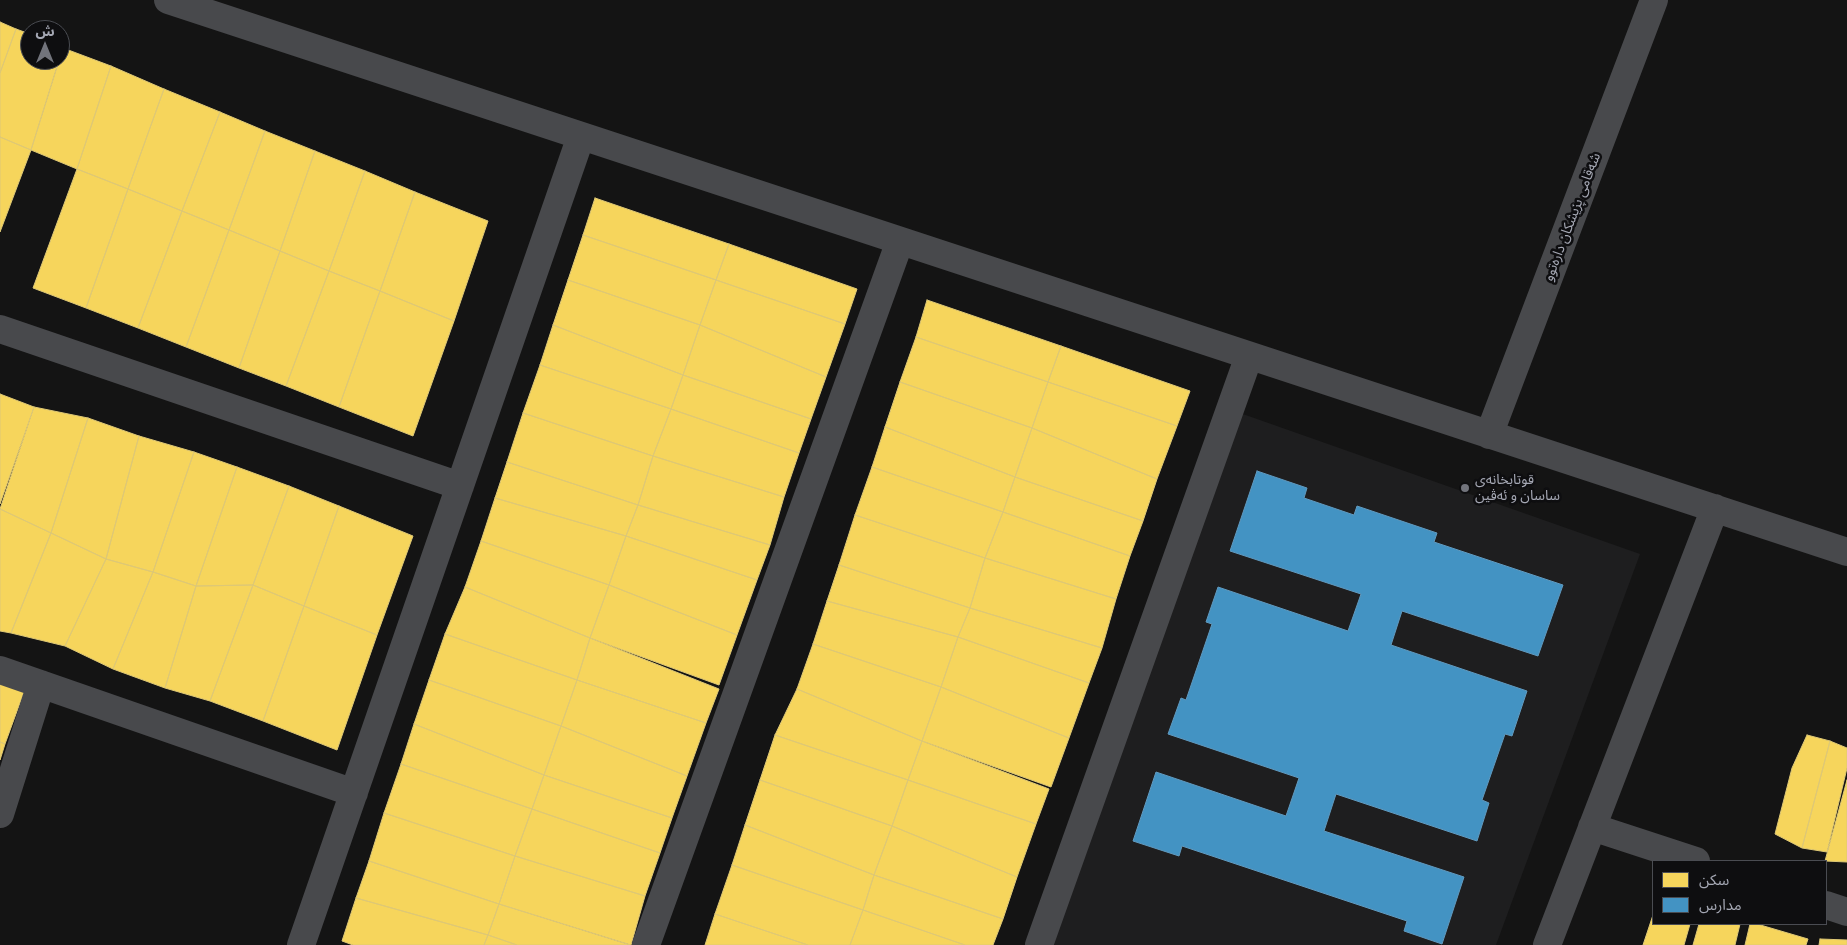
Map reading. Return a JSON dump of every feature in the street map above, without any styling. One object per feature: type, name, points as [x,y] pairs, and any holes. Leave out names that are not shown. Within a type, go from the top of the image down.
[{"type":"street","points":[[168,0],[1847,552]]},
{"type":"street","name":"شەقامی پزیشکان دارەتوو","points":[[1490,435],[1654,0]]},
{"type":"street","points":[[301,945],[581,136]]},
{"type":"street","points":[[646,945],[900,242]]},
{"type":"street","points":[[0,329],[460,486]]},
{"type":"street","points":[[1039,945],[1249,356]]},
{"type":"street","points":[[1547,945],[1715,508]]},
{"type":"street","points":[[0,670],[354,793]]},
{"type":"street","points":[[0,814],[41,684]]},
{"type":"street","points":[[1592,827],[1693,860]]},
{"type":"street","points":[[1827,904],[1847,912]]},
{"type":"shaded area","points":[[1240,413],[1640,554],[1496,945],[1049,945]]},
{"type":"building: سكن","points":[[0,22],[16,29],[0,73]]},
{"type":"building: سكن","points":[[16,29],[20,30],[20,70],[56,70],[31,150],[0,137],[0,73]]},
{"type":"building: سكن","points":[[70,51],[111,66],[77,169],[31,150],[56,70],[70,70]]},
{"type":"building: سكن","points":[[111,66],[164,89],[128,189],[77,169]]},
{"type":"building: سكن","points":[[164,89],[220,112],[182,211],[128,189]]},
{"type":"building: سكن","points":[[220,112],[265,131],[229,230],[182,211]]},
{"type":"building: سكن","points":[[265,131],[315,151],[280,251],[229,230]]},
{"type":"building: سكن","points":[[0,137],[31,150],[0,232]]},
{"type":"building: سكن","points":[[315,151],[365,171],[329,271],[280,251]]},
{"type":"building: سكن","points":[[77,169],[128,189],[86,308],[33,288]]},
{"type":"building: سكن","points":[[365,171],[415,192],[380,291],[329,271]]},
{"type":"building: سكن","points":[[128,189],[182,211],[138,328],[86,308]]},
{"type":"building: سكن","points":[[415,192],[488,221],[454,321],[380,291]]},
{"type":"building: سكن","points":[[595,198],[729,244],[716,280],[583,235]]},
{"type":"building: سكن","points":[[182,211],[229,230],[186,347],[138,328]]},
{"type":"building: سكن","points":[[229,230],[280,251],[239,368],[186,347]]},
{"type":"building: سكن","points":[[583,235],[716,280],[700,325],[568,280]]},
{"type":"building: سكن","points":[[729,244],[857,289],[845,324],[716,280]]},
{"type":"building: سكن","points":[[280,251],[329,271],[286,386],[239,368]]},
{"type":"building: سكن","points":[[329,271],[380,291],[339,407],[286,386]]},
{"type":"building: سكن","points":[[568,280],[700,325],[683,375],[553,325]]},
{"type":"building: سكن","points":[[716,280],[845,324],[826,377],[700,325]]},
{"type":"building: سكن","points":[[380,291],[454,321],[413,436],[339,407]]},
{"type":"building: سكن","points":[[927,300],[1061,346],[1048,382],[916,337]]},
{"type":"building: سكن","points":[[553,325],[683,375],[671,409],[540,365]]},
{"type":"building: سكن","points":[[700,325],[826,377],[811,419],[683,375]]},
{"type":"building: سكن","points":[[916,337],[1048,382],[1032,428],[900,382]]},
{"type":"building: سكن","points":[[1061,346],[1190,391],[1177,426],[1048,382]]},
{"type":"building: سكن","points":[[540,365],[671,409],[653,456],[523,413]]},
{"type":"building: سكن","points":[[683,375],[811,419],[799,453],[671,409]]},
{"type":"building: سكن","points":[[900,382],[1032,428],[1015,477],[885,427]]},
{"type":"building: سكن","points":[[1048,382],[1177,426],[1157,479],[1032,428]]},
{"type":"building: سكن","points":[[0,394],[34,407],[0,504]]},
{"type":"building: سكن","points":[[34,407],[88,418],[51,533],[0,509]]},
{"type":"building: سكن","points":[[671,409],[799,453],[784,497],[653,456]]},
{"type":"building: سكن","points":[[523,413],[653,456],[638,505],[507,462]]},
{"type":"building: سكن","points":[[88,418],[139,436],[106,559],[51,533]]},
{"type":"building: سكن","points":[[885,427],[1015,477],[1003,512],[872,467]]},
{"type":"building: سكن","points":[[1032,428],[1157,479],[1143,521],[1015,477]]},
{"type":"building: سكن","points":[[139,436],[194,452],[153,572],[106,559]]},
{"type":"building: سكن","points":[[194,452],[237,467],[196,586],[153,572]]},
{"type":"building: سكن","points":[[653,456],[784,497],[770,545],[638,505]]},
{"type":"building: سكن","points":[[507,462],[638,505],[626,536],[495,498]]},
{"type":"building: سكن","points":[[237,467],[289,486],[253,585],[196,586]]},
{"type":"building: سكن","points":[[872,467],[1003,512],[985,558],[855,515]]},
{"type":"building: سكن","points":[[1015,477],[1143,521],[1130,556],[1003,512]]},
{"type":"building: سكن","points":[[289,486],[339,506],[304,606],[253,585]]},
{"type":"building: سكن","points":[[495,498],[626,536],[609,585],[481,541]]},
{"type":"building: سكن","points":[[638,505],[770,545],[757,580],[626,536]]},
{"type":"building: سكن","points":[[339,506],[413,536],[377,635],[304,606]]},
{"type":"building: سكن","points":[[0,509],[51,533],[11,633],[0,631]]},
{"type":"building: سكن","points":[[1003,512],[1130,556],[1116,599],[985,558]]},
{"type":"building: سكن","points":[[855,515],[985,558],[970,608],[839,565]]},
{"type":"building: سكن","points":[[51,533],[106,559],[65,646],[11,633]]},
{"type":"building: سكن","points":[[626,536],[757,580],[737,635],[609,585]]},
{"type":"building: سكن","points":[[481,541],[609,585],[590,638],[465,587]]},
{"type":"building: سكن","points":[[985,558],[1116,599],[1102,648],[970,608]]},
{"type":"building: سكن","points":[[106,559],[153,572],[113,669],[65,646]]},
{"type":"building: سكن","points":[[839,565],[970,608],[958,637],[827,601]]},
{"type":"building: سكن","points":[[153,572],[196,586],[165,688],[113,669]]},
{"type":"building: سكن","points":[[253,585],[304,606],[263,721],[210,701]]},
{"type":"building: سكن","points":[[253,585],[210,701],[165,688],[196,586]]},
{"type":"building: سكن","points":[[609,585],[737,635],[719,685],[590,638]]},
{"type":"building: سكن","points":[[465,587],[590,638],[577,680],[445,634]]},
{"type":"building: سكن","points":[[827,601],[958,637],[941,687],[813,644]]},
{"type":"building: سكن","points":[[304,606],[377,635],[337,750],[263,721]]},
{"type":"building: سكن","points":[[970,608],[1102,648],[1089,683],[958,637]]},
{"type":"building: سكن","points":[[445,634],[577,680],[561,726],[429,680]]},
{"type":"building: سكن","points":[[958,637],[1089,683],[1069,738],[941,687]]},
{"type":"building: سكن","points":[[590,638],[719,689],[706,723],[577,680]]},
{"type":"building: سكن","points":[[813,644],[941,687],[922,741],[797,689]]},
{"type":"building: سكن","points":[[429,680],[561,726],[544,775],[414,724]]},
{"type":"building: سكن","points":[[577,680],[706,723],[687,776],[561,726]]},
{"type":"building: سكن","points":[[0,683],[24,692],[5,744],[0,742]]},
{"type":"building: سكن","points":[[941,687],[1069,738],[1051,787],[922,741]]},
{"type":"building: سكن","points":[[797,689],[922,741],[908,780],[775,735]]},
{"type":"building: سكن","points":[[414,724],[544,775],[532,809],[401,764]]},
{"type":"building: سكن","points":[[561,726],[687,776],[672,818],[544,775]]},
{"type":"building: سكن","points":[[775,735],[908,780],[892,826],[760,780]]},
{"type":"building: سكن","points":[[1807,735],[1830,741],[1802,848],[1775,834],[1792,768]]},
{"type":"building: سكن","points":[[922,741],[1049,789],[1036,824],[908,780]]},
{"type":"building: سكن","points":[[1830,741],[1847,748],[1847,768],[1827,852],[1802,848]]},
{"type":"building: سكن","points":[[0,742],[5,744],[0,760]]},
{"type":"building: سكن","points":[[401,764],[532,809],[515,856],[384,813]]},
{"type":"building: سكن","points":[[544,775],[672,818],[660,853],[532,809]]},
{"type":"building: سكن","points":[[760,780],[892,826],[874,875],[745,825]]},
{"type":"building: سكن","points":[[908,780],[1036,824],[1017,877],[892,826]]},
{"type":"building: سكن","points":[[1847,780],[1847,862],[1825,860]]},
{"type":"building: سكن","points":[[532,809],[660,853],[645,896],[515,856]]},
{"type":"building: سكن","points":[[384,813],[515,856],[499,904],[369,861]]},
{"type":"building: سكن","points":[[745,825],[874,875],[863,910],[732,865]]},
{"type":"building: سكن","points":[[892,826],[1017,877],[1003,919],[874,875]]},
{"type":"building: سكن","points":[[515,856],[645,896],[631,945],[499,904]]},
{"type":"building: سكن","points":[[369,861],[499,904],[488,935],[356,898]]},
{"type":"building: سكن","points":[[732,865],[863,910],[850,945],[808,945],[715,914]]},
{"type":"building: سكن","points":[[874,875],[1003,919],[993,945],[965,945],[863,910]]},
{"type":"building: سكن","points":[[356,898],[488,935],[484,945],[353,945],[342,941]]},
{"type":"building: سكن","points":[[499,904],[630,945],[517,945],[488,935]]},
{"type":"building: سكن","points":[[863,910],[965,945],[850,945]]},
{"type":"building: سكن","points":[[715,914],[808,945],[705,945]]},
{"type":"building: سكن","points":[[1652,918],[1652,925],[1690,925],[1684,945],[1643,945]]},
{"type":"building: سكن","points":[[1699,925],[1740,925],[1735,945],[1693,945]]},
{"type":"building: سكن","points":[[1750,925],[1760,925],[1808,939],[1806,945],[1745,945]]},
{"type":"building: سكن","points":[[488,935],[517,945],[484,945]]},
{"type":"building: سكن","points":[[1820,939],[1847,940],[1847,945],[1819,945]]},
{"type":"building: مدارس","points":[[1257,471],[1307,488],[1304,498],[1354,515],[1357,506],[1437,533],[1434,542],[1563,585],[1538,656],[1402,611],[1391,645],[1527,691],[1512,736],[1505,734],[1482,800],[1489,803],[1477,841],[1336,794],[1324,831],[1464,877],[1442,944],[1404,931],[1407,921],[1182,846],[1179,856],[1133,841],[1156,772],[1286,816],[1299,778],[1168,734],[1181,698],[1186,700],[1212,624],[1206,622],[1218,587],[1348,631],[1361,594],[1230,551]]},
{"type":"place","name":"قوتابخانەی ساسان و ئەڤین","points":[[1465,488]]}]
